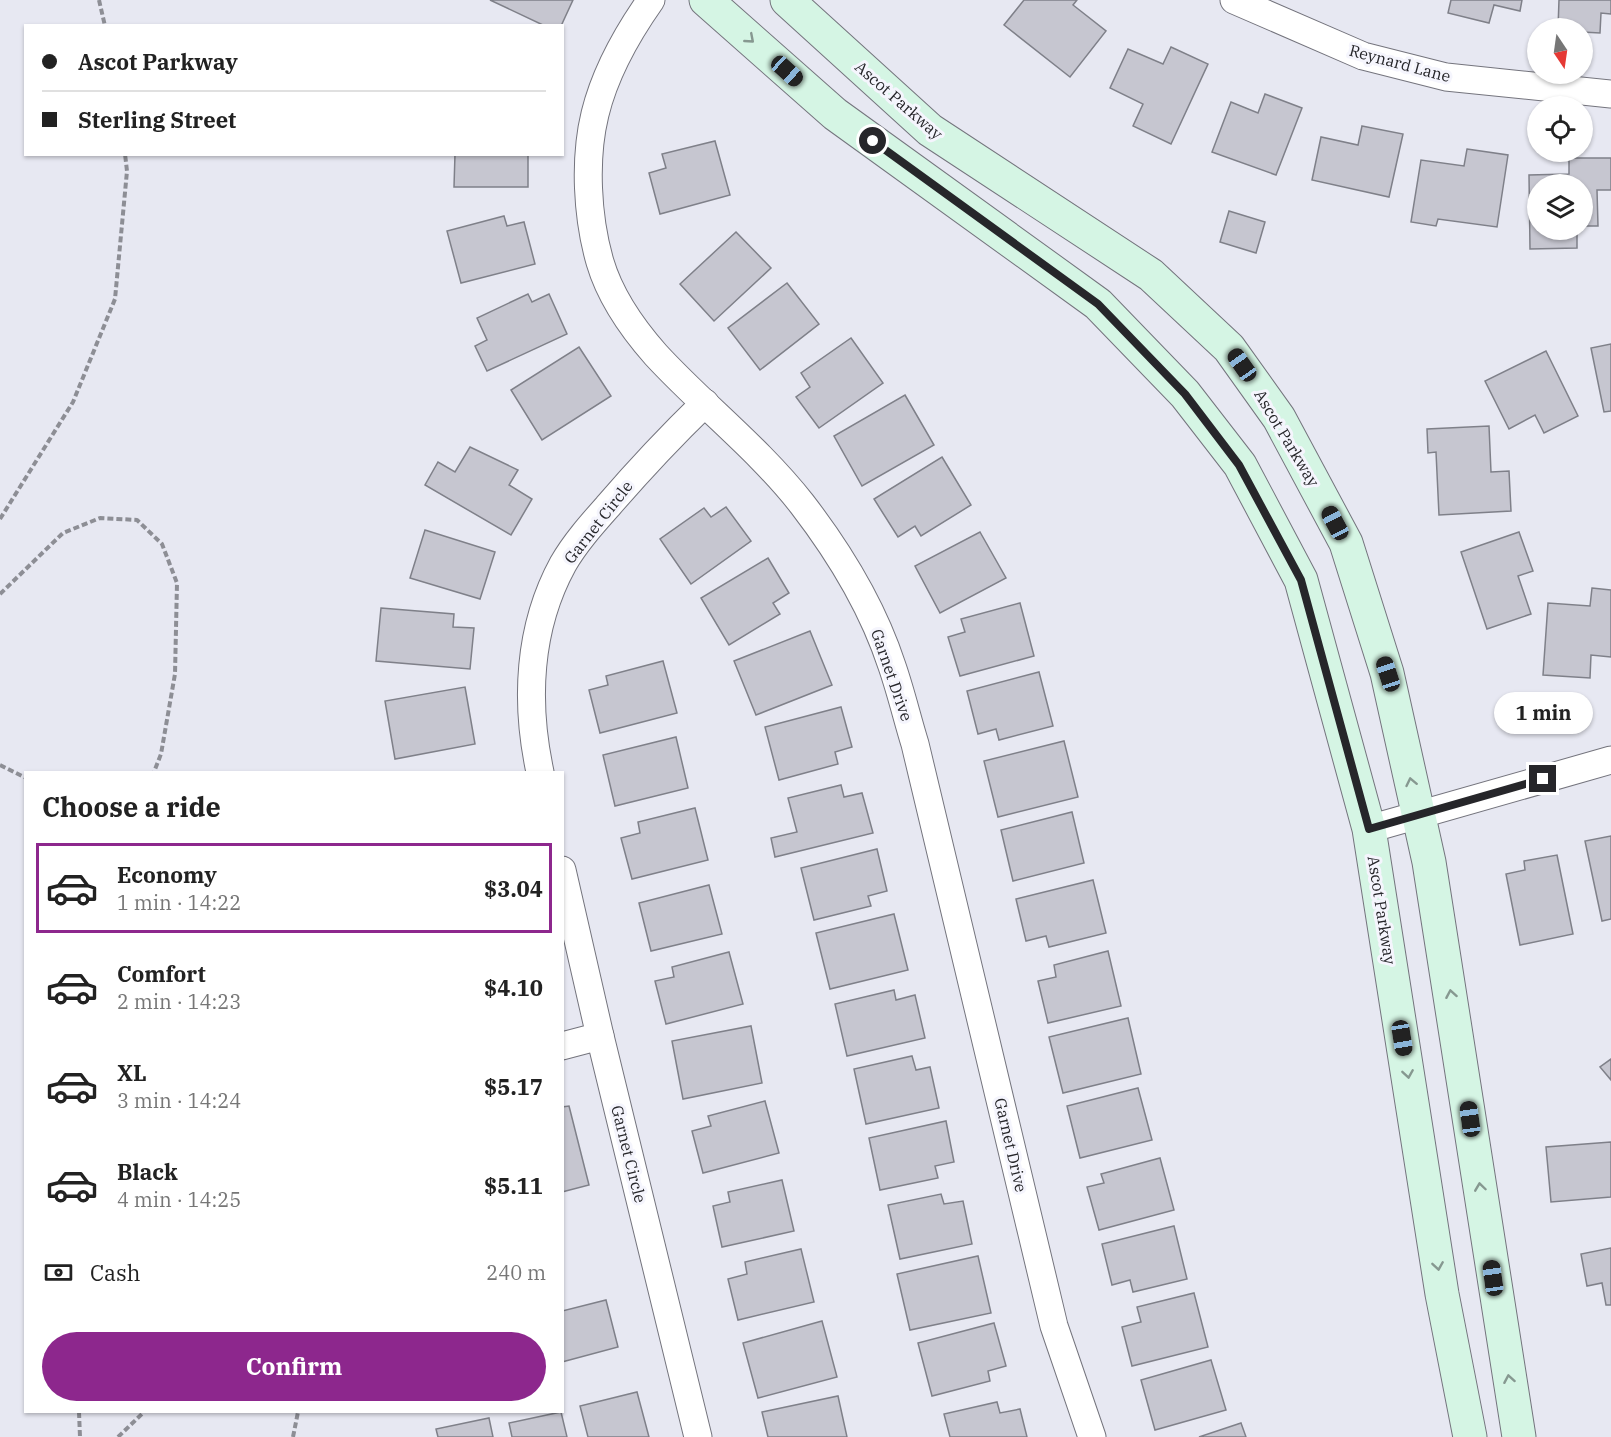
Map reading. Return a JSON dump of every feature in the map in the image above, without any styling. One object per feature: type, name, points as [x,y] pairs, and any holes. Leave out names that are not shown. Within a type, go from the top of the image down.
[{"type":"main road","name":"Ascot Parkway","points":[[706,0],[835,114],[1098,304],[1185,394],[1239,465],[1301,580],[1369,829],[1442,1294],[1470,1437]]},
{"type":"main road","name":"Ascot Parkway","points":[[787,0],[930,130],[1151,275],[1229,348],[1279,418],[1346,543],[1388,674],[1429,862],[1459,1040],[1519,1437]]},
{"type":"street","name":"Garnet Drive","points":[[651,0],[634,23],[606,79],[595,115],[590,155],[591,208],[600,263],[623,313],[656,354],[760,457],[802,504],[837,555],[868,609],[892,664],[918,756],[1054,1326],[1092,1437]]},
{"type":"street","name":"Reynard Lane","points":[[1234,0],[1363,56],[1435,75],[1611,94]]},
{"type":"street","name":"Garnet Circle","points":[[540,771],[532,717],[530,681],[535,645],[551,591],[564,564],[588,529],[705,403]]},
{"type":"street","points":[[1369,829],[1611,760]]},
{"type":"street","name":"Garnet Circle","points":[[564,879],[698,1437]]},
{"type":"street","points":[[564,1045],[600,1036]]},
{"type":"path","points":[[99,0],[105,24]]},
{"type":"path","points":[[0,519],[72,402],[115,299],[127,171],[124,156]]},
{"type":"path","points":[[0,594],[63,533],[100,518],[137,520],[162,544],[177,583],[175,674],[160,754],[154,771]]},
{"type":"path","points":[[0,765],[24,777]]},
{"type":"path","points":[[79,1413],[80,1437]]},
{"type":"path","points":[[118,1437],[143,1413]]},
{"type":"path","points":[[293,1437],[298,1413]]},
{"type":"building","points":[[490,0],[573,0],[562,24],[541,24]]},
{"type":"building","points":[[1024,0],[1077,0],[1073,5],[1106,31],[1070,77],[1004,25]]},
{"type":"building","points":[[1451,0],[1522,0],[1520,11],[1494,5],[1489,23],[1448,13]]},
{"type":"building","points":[[1559,0],[1611,0],[1611,14],[1601,13],[1600,33],[1593,33],[1593,18],[1558,18]]},
{"type":"building","points":[[1171,47],[1208,64],[1171,144],[1133,126],[1143,104],[1110,88],[1128,49],[1163,64]]},
{"type":"building","points":[[1265,94],[1302,108],[1276,175],[1212,152],[1231,102],[1258,113]]},
{"type":"building","points":[[1362,126],[1403,134],[1389,197],[1312,180],[1321,137],[1358,145]]},
{"type":"building","points":[[715,141],[730,195],[660,214],[649,173],[666,168],[662,154]]},
{"type":"building","points":[[1467,149],[1508,155],[1497,227],[1438,219],[1436,226],[1411,222],[1421,160],[1464,166]]},
{"type":"building","points":[[455,156],[528,156],[528,187],[454,187]]},
{"type":"building","points":[[1593,158],[1611,158],[1611,190],[1597,190],[1598,226],[1593,226],[1593,174],[1569,174],[1569,162],[1593,162]]},
{"type":"building","points":[[1229,211],[1265,222],[1256,253],[1220,242]]},
{"type":"building","points":[[504,216],[507,226],[524,222],[535,264],[461,283],[447,231]]},
{"type":"building","points":[[736,232],[771,268],[714,321],[680,284]]},
{"type":"building","points":[[1530,240],[1577,240],[1577,248],[1530,249]]},
{"type":"building","points":[[787,283],[819,324],[760,370],[728,328]]},
{"type":"building","points":[[528,294],[532,302],[549,294],[567,334],[487,371],[475,346],[487,340],[477,318]]},
{"type":"building","points":[[851,338],[883,383],[819,428],[796,397],[810,387],[801,373]]},
{"type":"building","points":[[1611,344],[1611,411],[1604,412],[1591,348]]},
{"type":"building","points":[[579,347],[611,396],[542,440],[511,390]]},
{"type":"building","points":[[1546,351],[1578,416],[1544,433],[1535,415],[1509,429],[1485,381]]},
{"type":"building","points":[[905,395],[934,445],[862,486],[834,436]]},
{"type":"building","points":[[1489,426],[1491,472],[1509,471],[1511,511],[1439,515],[1436,452],[1428,453],[1427,429]]},
{"type":"building","points":[[470,447],[518,470],[509,485],[532,499],[511,535],[425,485],[438,462],[455,472]]},
{"type":"building","points":[[942,457],[971,505],[921,536],[915,526],[898,537],[874,499]]},
{"type":"building","points":[[726,507],[751,541],[691,584],[660,539],[704,508],[711,517]]},
{"type":"building","points":[[425,530],[495,552],[480,599],[410,578]]},
{"type":"building","points":[[980,532],[1006,578],[940,613],[915,566]]},
{"type":"building","points":[[1519,532],[1533,571],[1518,576],[1531,614],[1487,629],[1461,552]]},
{"type":"building","points":[[768,558],[789,593],[773,603],[780,614],[729,645],[701,598]]},
{"type":"building","points":[[1592,588],[1611,590],[1611,657],[1591,655],[1590,678],[1543,675],[1548,603],[1590,606]]},
{"type":"building","points":[[1020,603],[1034,656],[960,676],[948,637],[965,632],[961,619]]},
{"type":"building","points":[[381,608],[454,614],[453,627],[474,628],[470,669],[376,661]]},
{"type":"building","points":[[810,631],[832,685],[756,715],[734,661]]},
{"type":"building","points":[[663,661],[677,713],[600,733],[589,690],[608,685],[606,676]]},
{"type":"building","points":[[1039,672],[1053,726],[999,740],[996,729],[978,734],[967,691]]},
{"type":"building","points":[[465,687],[475,744],[395,759],[385,701]]},
{"type":"building","points":[[841,707],[852,747],[835,752],[838,764],[779,780],[765,727]]},
{"type":"building","points":[[676,737],[688,788],[615,806],[603,755]]},
{"type":"building","points":[[1064,741],[1078,797],[998,817],[984,761]]},
{"type":"building","points":[[841,785],[844,797],[862,793],[873,833],[775,857],[771,838],[797,832],[788,798]]},
{"type":"building","points":[[695,808],[708,860],[632,879],[621,838],[640,833],[638,822]]},
{"type":"building","points":[[1072,812],[1084,863],[1013,881],[1001,830]]},
{"type":"building","points":[[1611,836],[1611,919],[1602,921],[1585,841]]},
{"type":"building","points":[[877,849],[887,891],[868,896],[871,906],[814,920],[801,868]]},
{"type":"building","points":[[1557,855],[1573,934],[1520,945],[1506,874],[1525,870],[1524,861]]},
{"type":"building","points":[[1093,880],[1106,933],[1049,947],[1046,936],[1026,941],[1016,899]]},
{"type":"building","points":[[709,885],[722,934],[651,951],[639,903]]},
{"type":"building","points":[[894,914],[908,970],[830,989],[816,933]]},
{"type":"building","points":[[1108,951],[1121,1006],[1048,1023],[1038,981],[1056,977],[1054,965]]},
{"type":"building","points":[[729,952],[743,1004],[666,1024],[655,981],[674,977],[672,967]]},
{"type":"building","points":[[894,990],[896,1000],[915,995],[925,1038],[847,1056],[835,1004]]},
{"type":"building","points":[[1128,1018],[1141,1074],[1063,1093],[1049,1037]]},
{"type":"building","points":[[751,1026],[762,1083],[683,1099],[672,1041]]},
{"type":"building","points":[[912,1056],[916,1070],[930,1067],[939,1108],[866,1124],[854,1069]]},
{"type":"building","points":[[1611,1059],[1611,1080],[1600,1067]]},
{"type":"building","points":[[1138,1088],[1152,1140],[1080,1158],[1067,1106]]},
{"type":"building","points":[[765,1101],[779,1153],[703,1173],[692,1131],[711,1126],[708,1116]]},
{"type":"building","points":[[569,1106],[589,1185],[564,1191],[564,1107]]},
{"type":"building","points":[[946,1121],[954,1162],[935,1166],[938,1178],[880,1190],[869,1138]]},
{"type":"building","points":[[1611,1142],[1611,1197],[1551,1202],[1546,1147]]},
{"type":"building","points":[[1160,1158],[1174,1210],[1099,1230],[1087,1187],[1104,1183],[1101,1174]]},
{"type":"building","points":[[782,1180],[794,1231],[722,1247],[713,1206],[730,1202],[728,1192]]},
{"type":"building","points":[[941,1194],[944,1204],[963,1201],[972,1244],[900,1259],[888,1205]]},
{"type":"building","points":[[1174,1226],[1187,1279],[1133,1292],[1130,1280],[1112,1285],[1102,1244]]},
{"type":"building","points":[[1611,1248],[1611,1305],[1606,1305],[1602,1283],[1587,1286],[1581,1254]]},
{"type":"building","points":[[801,1249],[814,1302],[738,1320],[728,1279],[747,1274],[745,1262]]},
{"type":"building","points":[[978,1256],[991,1313],[910,1330],[897,1274]]},
{"type":"building","points":[[1194,1293],[1208,1347],[1132,1366],[1122,1327],[1141,1322],[1137,1307]]},
{"type":"building","points":[[606,1300],[618,1347],[564,1361],[564,1310]]},
{"type":"building","points":[[822,1321],[837,1377],[758,1398],[743,1343]]},
{"type":"building","points":[[994,1323],[1006,1366],[988,1371],[990,1381],[932,1396],[918,1343]]},
{"type":"building","points":[[1211,1360],[1226,1410],[1155,1430],[1141,1380]]},
{"type":"building","points":[[637,1392],[649,1437],[588,1437],[580,1406]]},
{"type":"building","points":[[838,1396],[847,1437],[768,1437],[762,1412]]},
{"type":"building","points":[[997,1402],[1000,1413],[1020,1409],[1027,1437],[950,1437],[944,1414]]},
{"type":"building","points":[[561,1413],[567,1437],[512,1437],[509,1423]]},
{"type":"building","points":[[489,1418],[493,1437],[438,1437],[436,1429]]},
{"type":"building","points":[[1241,1423],[1246,1437],[1199,1437]]},
{"type":"route","points":[[873,141],[1098,304],[1185,394],[1239,465],[1301,580],[1369,829],[1543,779]]}]
